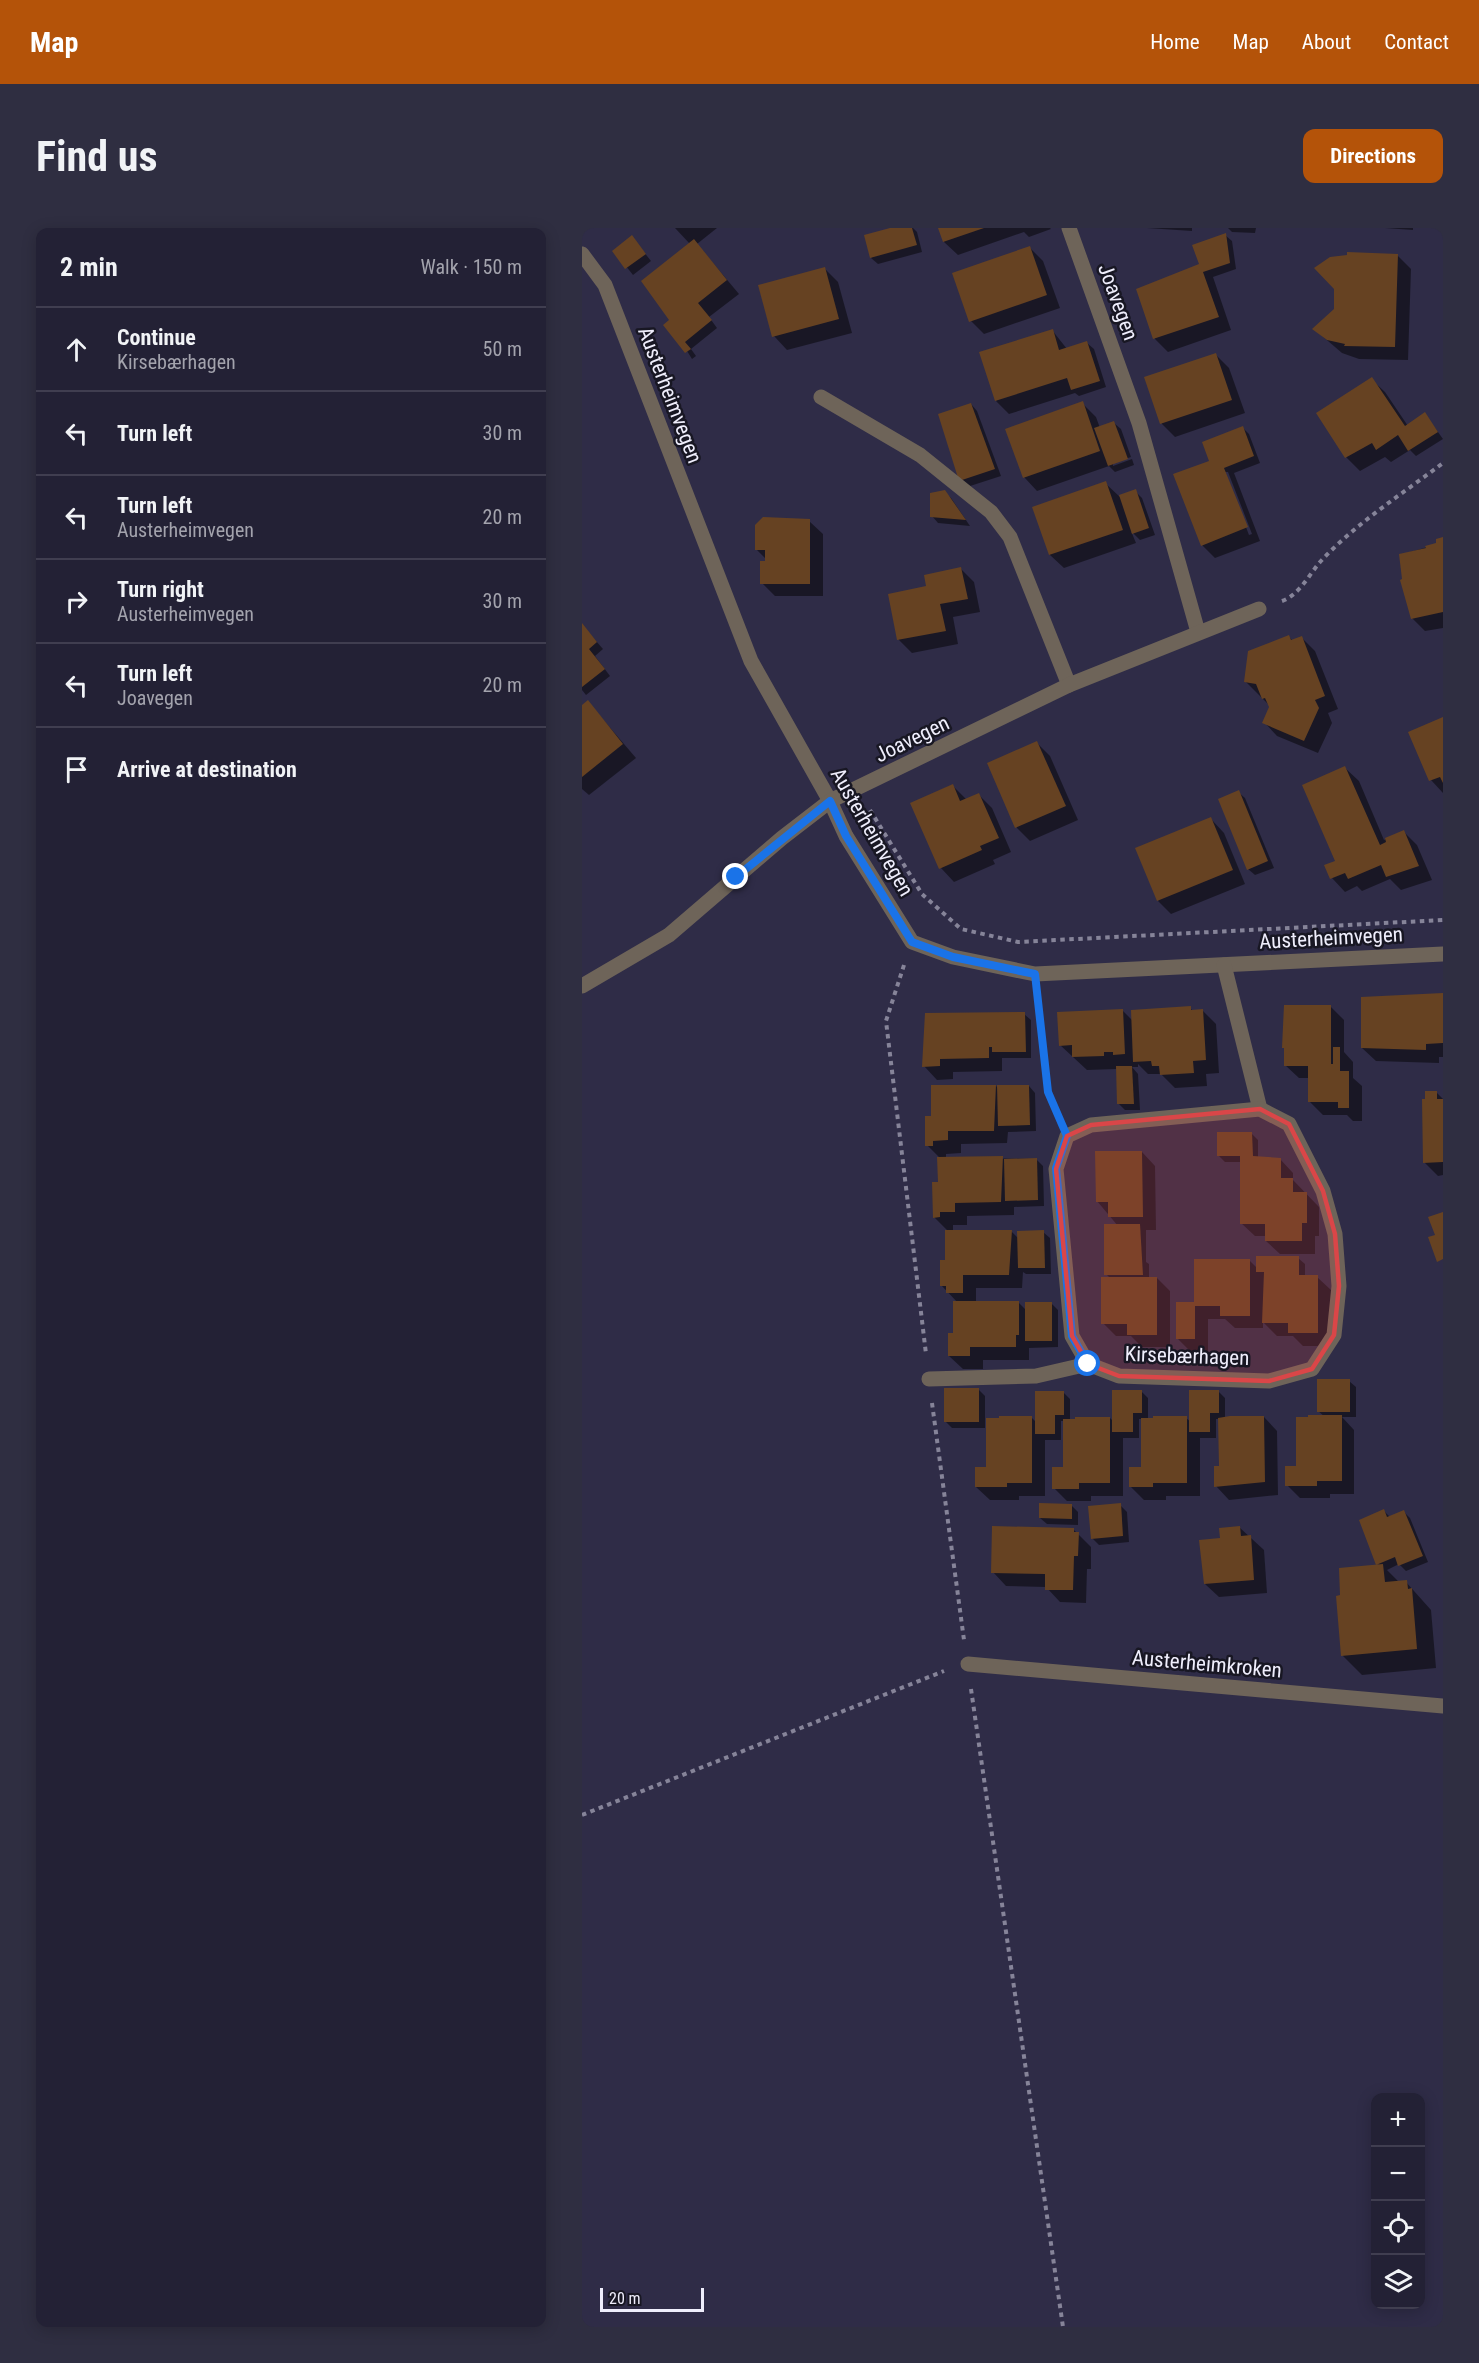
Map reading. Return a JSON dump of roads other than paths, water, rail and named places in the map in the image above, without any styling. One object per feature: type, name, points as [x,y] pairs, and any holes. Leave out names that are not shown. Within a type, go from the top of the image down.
[{"type":"street","name":"Joavegen","points":[[1069,228],[1139,423],[1198,632]]},
{"type":"street","name":"Austerheimvegen","points":[[582,254],[605,285],[751,661],[830,801],[846,836],[912,942],[953,957],[1035,974],[1443,954]]},
{"type":"street","points":[[821,398],[920,456],[991,512],[1010,537],[1069,685]]},
{"type":"street","name":"Joavegen","points":[[582,986],[669,935],[782,838],[830,801],[1069,685],[1259,609]]},
{"type":"street","points":[[929,1379],[1036,1377],[1088,1364],[1072,1336],[1056,1168],[1067,1136],[1091,1125],[1260,1109],[1224,964]]},
{"type":"street","name":"Kirsebærhagen","points":[[1088,1364],[1119,1377],[1269,1380],[1312,1369],[1334,1335],[1340,1286],[1335,1234],[1323,1191],[1289,1124],[1260,1109]]},
{"type":"street","name":"Austerheimkroken","points":[[968,1664],[1443,1706]]}]
